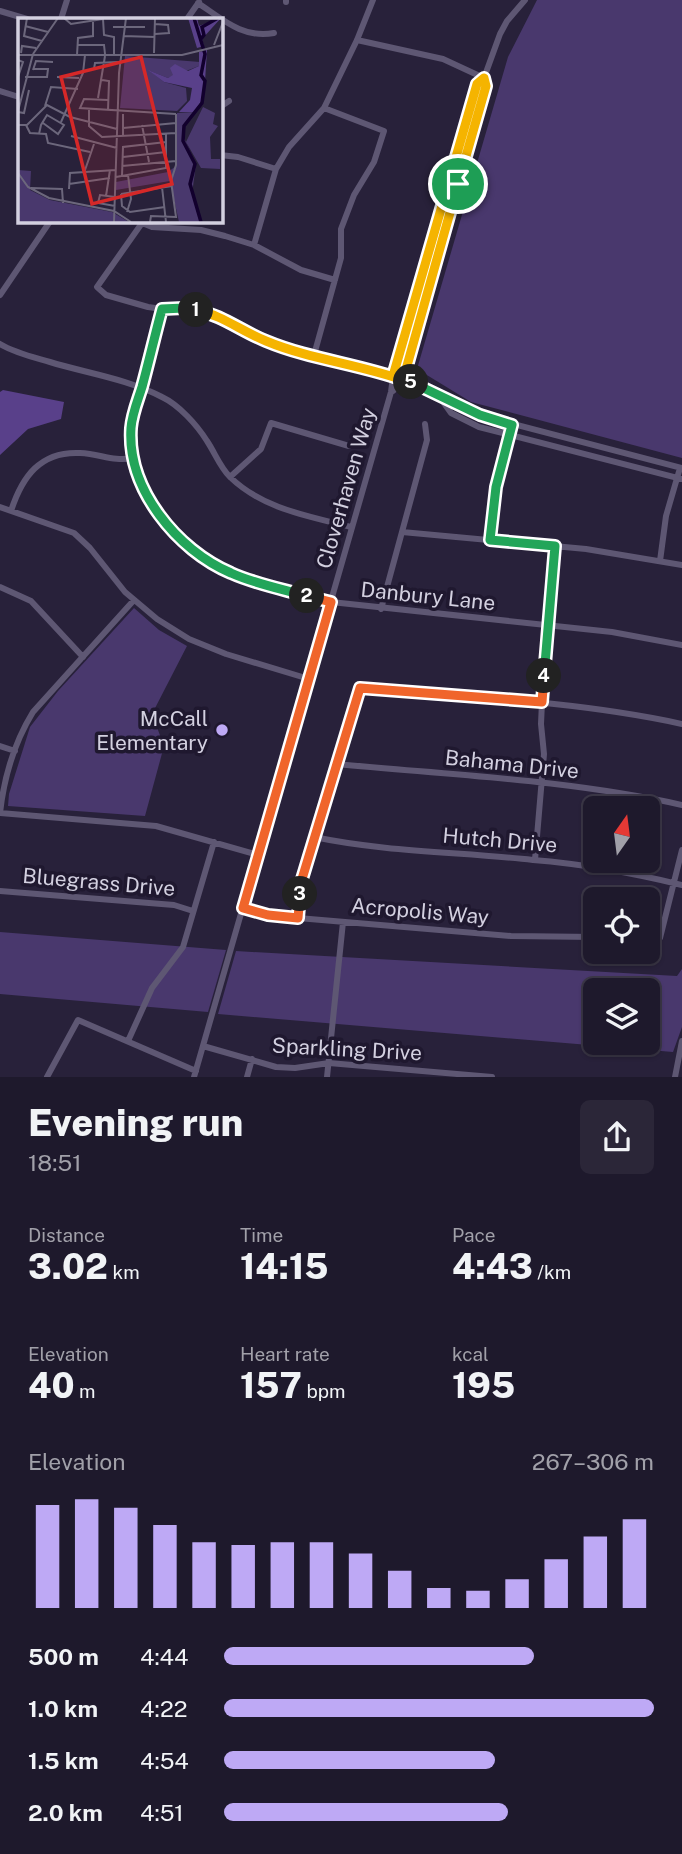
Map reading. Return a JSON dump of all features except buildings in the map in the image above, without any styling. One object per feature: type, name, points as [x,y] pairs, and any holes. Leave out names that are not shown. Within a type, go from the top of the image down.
[{"type":"street","points":[[61,18],[67,0]]},
{"type":"street","points":[[254,245],[276,169],[289,147],[324,108],[373,0]]},
{"type":"street","name":"Cloverhaven Way","points":[[195,1074],[477,84],[484,78],[504,27],[525,0]]},
{"type":"street","points":[[188,18],[199,1],[220,18]]},
{"type":"street","points":[[0,11],[24,18]]},
{"type":"street","points":[[222,19],[259,36],[274,33]]},
{"type":"street","points":[[357,40],[443,59],[484,78]]},
{"type":"street","name":"Cloverhaven Way","points":[[391,392],[403,380],[486,86],[484,78]]},
{"type":"street","points":[[0,90],[18,97]]},
{"type":"street","points":[[222,105],[229,100]]},
{"type":"street","points":[[314,355],[341,258],[341,229],[354,195],[374,162],[384,131],[324,108]]},
{"type":"street","points":[[222,155],[238,157],[276,169]]},
{"type":"street","points":[[0,295],[50,222]]},
{"type":"street","points":[[335,280],[285,263],[254,245],[201,230],[152,227],[142,223],[97,287],[106,295],[162,309],[184,308],[206,312],[265,341],[393,376],[480,415],[512,425],[681,468],[666,516],[660,561]]},
{"type":"street","name":"Danbury Lane","points":[[162,309],[131,426],[135,458],[149,499],[163,521],[200,556],[240,578],[331,602],[612,632],[682,645]]},
{"type":"street","points":[[0,344],[24,355],[141,388],[164,398],[185,415],[206,440],[230,477],[258,498],[276,508],[351,527]]},
{"type":"street","points":[[440,397],[451,413],[479,427],[509,437],[680,478]]},
{"type":"street","points":[[230,477],[261,449],[271,423],[349,446]]},
{"type":"street","points":[[381,609],[427,440],[425,424]]},
{"type":"street","points":[[490,540],[496,487],[512,425]]},
{"type":"street","points":[[11,511],[18,490],[27,475],[40,463],[56,456],[79,453],[113,460],[135,458]]},
{"type":"street","points":[[0,507],[74,533],[90,548],[111,577],[157,620],[206,647],[309,678]]},
{"type":"street","points":[[402,532],[586,549],[682,565]]},
{"type":"street","points":[[535,860],[544,754],[542,702],[555,546]]},
{"type":"street","points":[[0,587],[31,601],[83,657]]},
{"type":"street","points":[[134,600],[33,712],[21,732],[3,786],[0,813],[156,826],[258,855]]},
{"type":"street","points":[[298,918],[302,879],[360,688],[542,702],[625,712],[682,724]]},
{"type":"street","points":[[0,746],[15,751]]},
{"type":"street","name":"Bahama Drive","points":[[337,764],[541,783],[636,795],[682,805]]},
{"type":"street","name":"Hutch Drive","points":[[314,837],[370,847],[535,860],[615,871],[678,884]]},
{"type":"street","points":[[128,1041],[152,988],[180,953],[214,842]]},
{"type":"street","points":[[660,939],[678,884],[682,850]]},
{"type":"street","name":"Bluegrass Drive","points":[[0,891],[174,905],[194,911]]},
{"type":"street","name":"Acropolis Way","points":[[243,908],[268,915],[343,922],[511,936],[583,937]]},
{"type":"street","points":[[327,1077],[343,922]]},
{"type":"street","points":[[47,1077],[78,1020],[195,1074]]},
{"type":"street","points":[[676,1077],[682,1041]]},
{"type":"street","name":"Sparkling Drive","points":[[203,1046],[276,1067],[295,1068],[329,1063],[422,1074],[492,1077]]},
{"type":"street","points":[[247,1077],[252,1059]]},
{"type":"shaded area","points":[[537,0],[682,0],[682,458],[471,402],[417,369],[508,57]]},
{"type":"shaded area","points":[[3,390],[64,402],[61,419],[28,429],[0,455],[0,392]]},
{"type":"shaded area","points":[[134,608],[159,630],[187,646],[152,714],[164,746],[145,816],[8,806],[9,794],[30,727],[58,691]]},
{"type":"shaded area","points":[[0,932],[226,950],[208,1012],[0,994]]},
{"type":"shaded area","points":[[236,951],[677,976],[682,969],[682,1027],[673,1052],[660,1051],[660,978],[583,978],[583,1044],[218,1014]]},
{"type":"place","name":"McCall Elementary","points":[[222,730]]},
{"type":"route","points":[[458,184],[403,380],[265,341],[206,312],[184,308],[162,309],[133,416],[132,447],[139,475],[149,499],[175,534],[200,556],[240,578],[331,602],[243,908],[268,915],[298,918],[302,879],[360,688],[542,702],[555,546],[490,540],[496,487],[512,425],[480,415],[413,383],[403,380],[393,376],[477,84],[484,78],[486,86],[458,184]]}]
